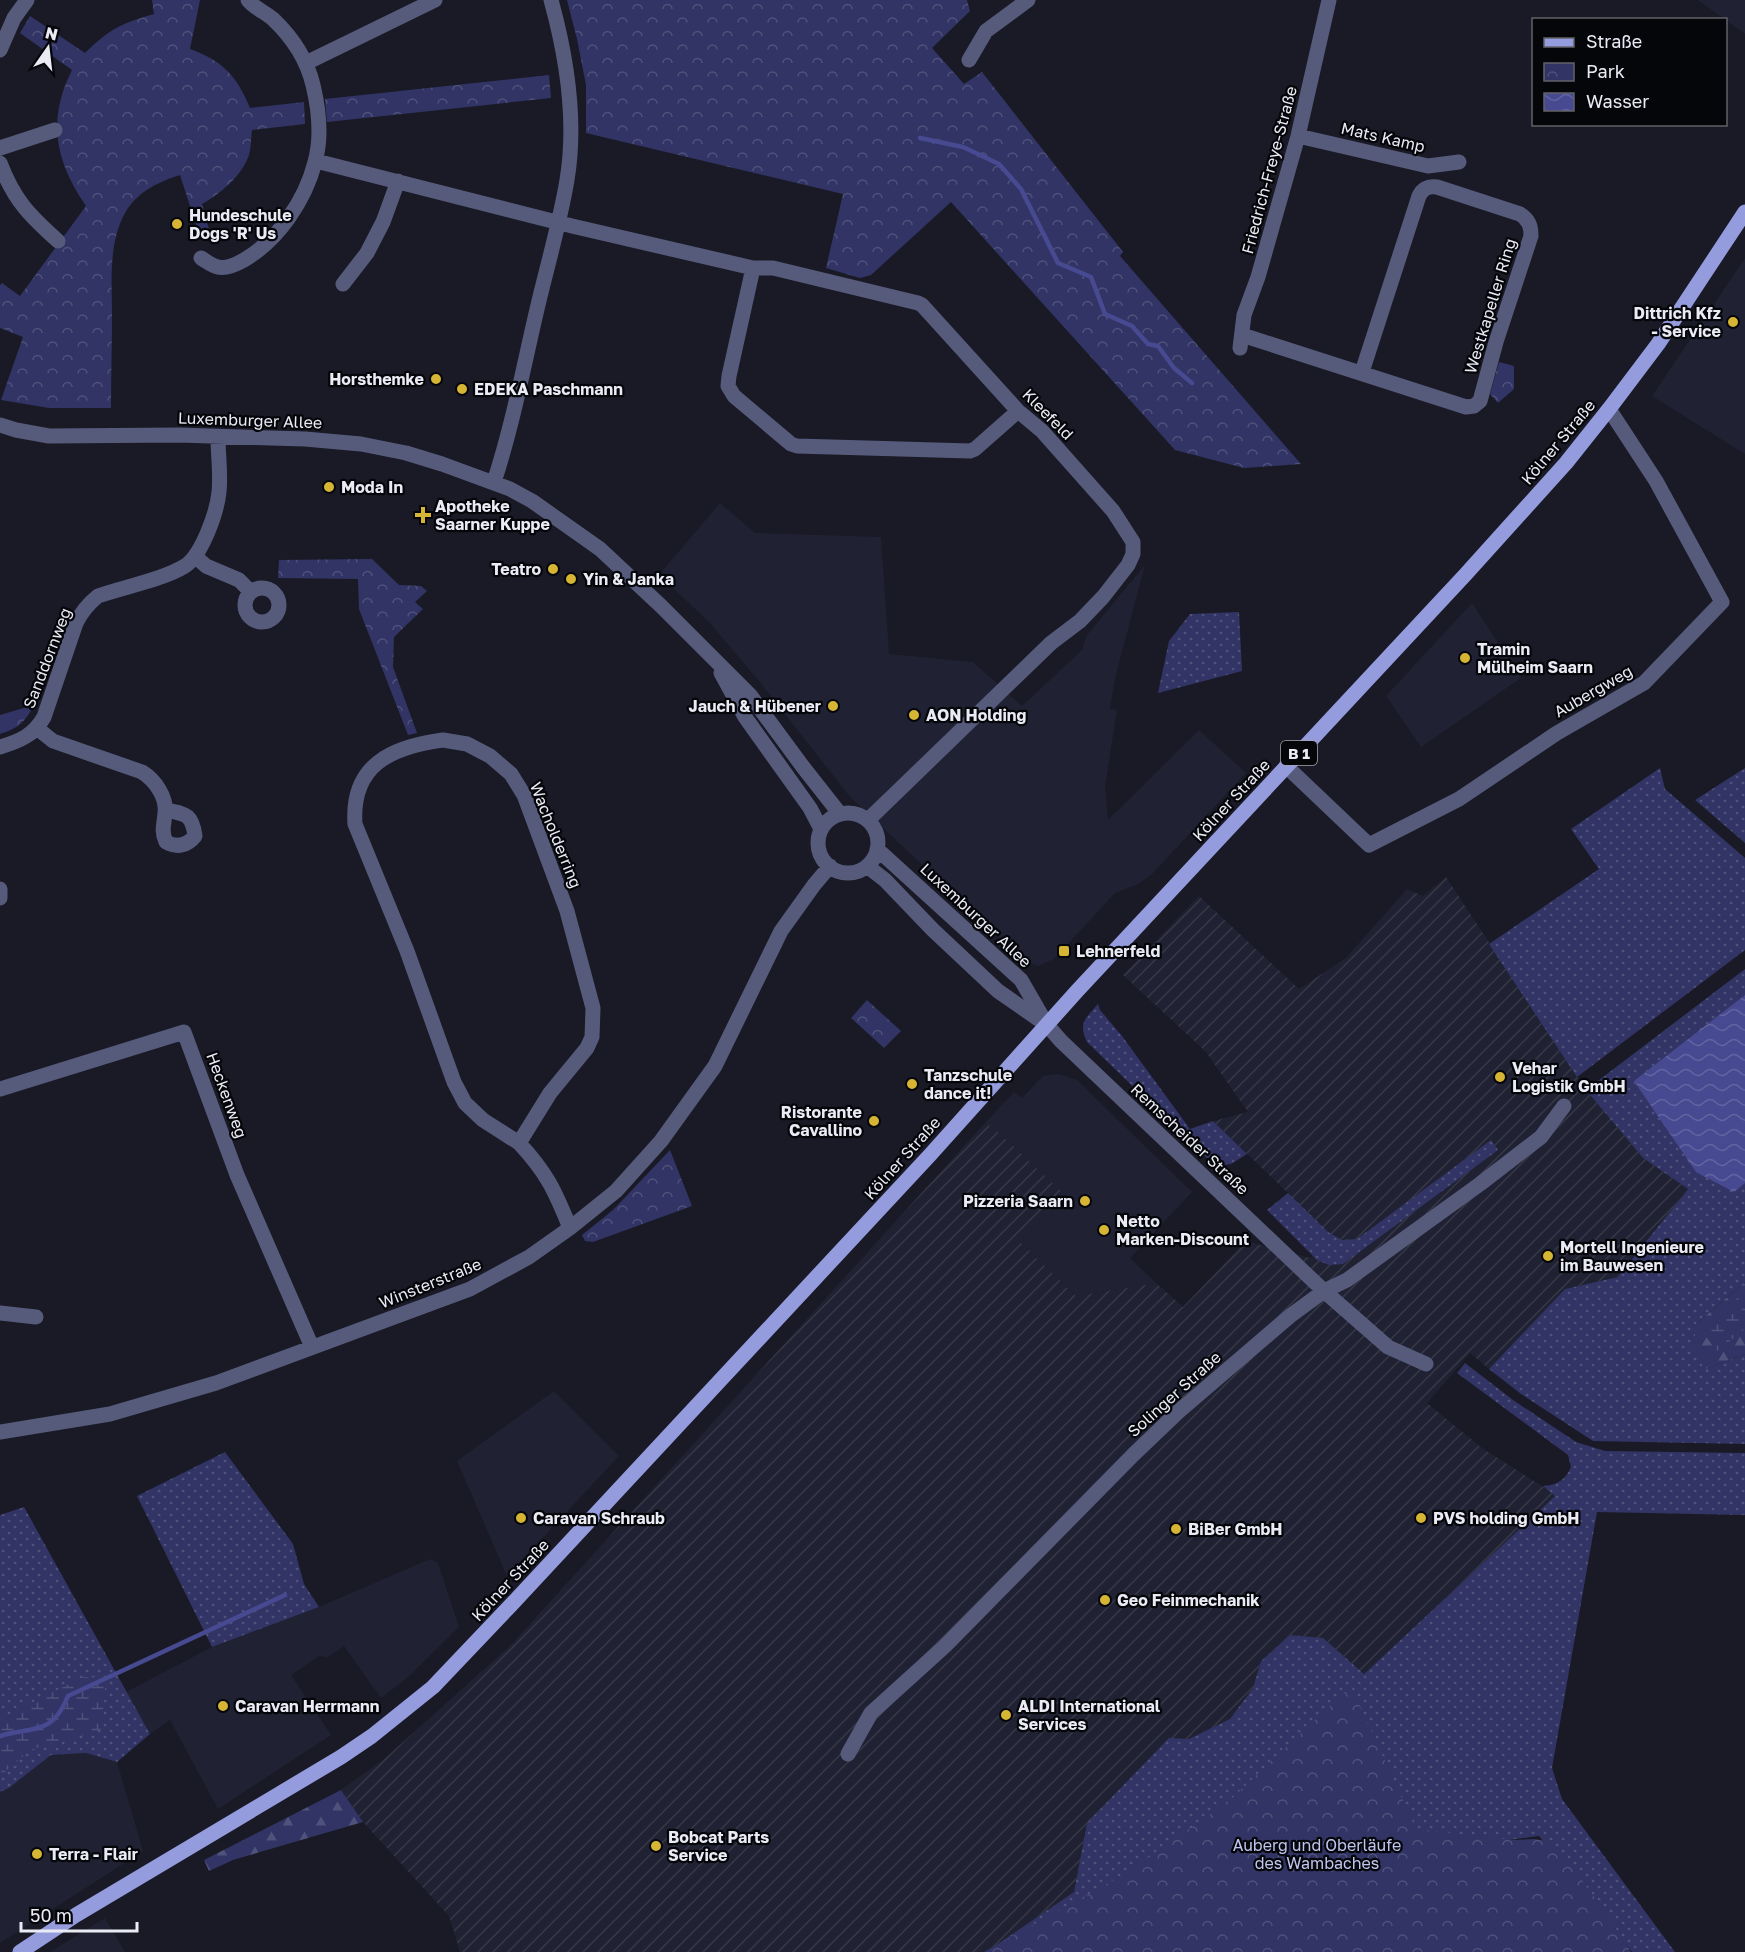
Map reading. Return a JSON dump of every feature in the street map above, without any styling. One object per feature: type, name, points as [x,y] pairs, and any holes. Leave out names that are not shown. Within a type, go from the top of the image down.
[{"type":"main road","name":"Kölner Straße","points":[[20,1952],[76,1915],[341,1757],[372,1736],[433,1688],[930,1155],[1047,1025],[1559,471],[1658,344],[1745,212]]},
{"type":"street","points":[[0,50],[14,18],[27,0]]},
{"type":"street","points":[[201,258],[219,267],[235,265],[260,250],[276,235],[304,192],[315,161],[319,136],[318,110],[306,63],[290,38],[248,0]]},
{"type":"street","points":[[306,63],[435,0]]},
{"type":"street","points":[[494,482],[518,396],[567,178],[570,140],[569,86],[562,40],[551,0]]},
{"type":"street","points":[[969,60],[987,31],[1028,0]]},
{"type":"street","name":"Friedrich-Freye-Straße","points":[[1241,341],[1244,315],[1258,277],[1298,136],[1329,0]]},
{"type":"street","points":[[0,148],[55,130]]},
{"type":"street","name":"Mats Kamp","points":[[1298,136],[1428,166],[1459,162]]},
{"type":"street","name":"Kleefeld","points":[[315,161],[558,222],[753,268],[773,268],[922,305],[1018,411],[1042,431],[1113,510],[1133,542],[1133,554],[1128,565],[1080,621],[1051,643],[868,820]]},
{"type":"street","points":[[0,163],[9,187],[30,216],[58,241]]},
{"type":"street","points":[[343,284],[367,253],[383,222],[398,181]]},
{"type":"street","name":"Westkapeller Ring","points":[[1241,341],[1362,372],[1466,407],[1474,406],[1480,401],[1496,342],[1531,236],[1531,229],[1526,218],[1437,187],[1425,188],[1419,196],[1362,372]]},
{"type":"street","points":[[753,268],[728,386],[734,396],[791,444],[970,451],[1018,411]]},
{"type":"street","name":"Aubergweg","points":[[1286,766],[1369,845],[1459,799],[1557,733],[1644,683],[1722,602],[1656,481],[1609,409]]},
{"type":"street","name":"Luxemburger Allee","points":[[0,425],[49,436],[218,437],[361,444],[406,453],[494,482],[532,501],[600,549],[661,606],[750,695],[840,814]]},
{"type":"street","points":[[218,437],[219,492],[203,541],[195,556],[206,566],[239,580],[251,592]]},
{"type":"street","name":"Sanddornweg","points":[[0,747],[18,741],[38,729],[76,623],[83,610],[98,596],[174,571],[187,565],[195,556]]},
{"type":"street","name":"Luxemburger Allee","points":[[715,661],[745,717],[810,808],[822,829]]},
{"type":"street","points":[[38,729],[53,741],[142,772],[152,778],[157,784],[166,810]]},
{"type":"street","name":"Wacholderring","points":[[519,1143],[550,1093],[587,1048],[592,1037],[593,1008],[567,911],[524,795],[511,774],[490,756],[467,744],[443,740],[417,744],[391,754],[369,770],[358,788],[354,808],[355,824],[402,941],[454,1082],[465,1103],[483,1120],[519,1143],[536,1161],[551,1182],[570,1228]]},
{"type":"street","points":[[868,820],[852,813],[840,814],[830,819],[819,835],[819,850],[823,859],[830,866],[849,873],[867,866],[878,849]]},
{"type":"street","name":"Luxemburger Allee","points":[[868,820],[875,830],[878,849],[1021,980],[1047,1025]]},
{"type":"street","name":"Winsterstraße","points":[[0,1432],[110,1414],[216,1383],[470,1289],[529,1257],[616,1191],[661,1141],[709,1076],[781,931],[830,866]]},
{"type":"street","points":[[867,866],[885,880],[933,930],[998,991],[1047,1025]]},
{"type":"street","points":[[0,889],[0,898]]},
{"type":"street","name":"Remscheider Straße","points":[[1047,1025],[1067,1048],[1324,1292],[1388,1347],[1425,1364]]},
{"type":"street","name":"Heckenweg","points":[[0,1089],[184,1032],[237,1175],[312,1347]]},
{"type":"street","name":"Solinger Straße","points":[[848,1754],[872,1713],[945,1646],[1134,1454],[1179,1412],[1290,1316],[1324,1292],[1347,1280],[1541,1137],[1564,1106]]},
{"type":"street","points":[[0,1313],[36,1317]]},
{"type":"shaded area","points":[[1698,0],[1745,0],[1745,34],[1727,21],[1727,18],[1723,18]]},
{"type":"shaded area","points":[[1745,258],[1745,454],[1652,396]]},
{"type":"shaded area","points":[[720,503],[755,533],[881,537],[889,654],[973,662],[1022,706],[1082,650],[1087,635],[1145,565],[1115,678],[1110,709],[1117,710],[1105,786],[1108,820],[1199,730],[1246,773],[1152,874],[1138,884],[1115,893],[1054,959],[1038,966],[1025,961],[851,798],[755,676],[708,621],[659,575]]},
{"type":"shaded area","name":"Tramin Mülheim Saarn","points":[[1472,603],[1521,678],[1421,747],[1386,696]]},
{"type":"shaded area","points":[[1446,877],[1586,1090],[1643,1158],[1688,1189],[1618,1277],[1565,1289],[1489,1369],[1470,1353],[1427,1403],[1482,1448],[1556,1495],[1364,1674],[1323,1639],[1290,1635],[1261,1661],[1253,1688],[1230,1719],[1189,1739],[1087,1823],[1074,1892],[986,1952],[460,1952],[449,1916],[363,1822],[341,1790],[383,1760],[510,1646],[985,1123],[994,1128],[1065,1195],[1019,1241],[1076,1296],[1156,1283],[1183,1307],[1246,1241],[1310,1258],[1335,1240],[1213,1121],[1248,1112],[1206,1052],[1123,975],[1199,896],[1299,989],[1346,958],[1407,889],[1423,896]]},
{"type":"shaded area","points":[[1059,1074],[1077,1080],[1192,1192],[1130,1258],[1156,1283],[1076,1296],[1019,1241],[1064,1195],[994,1128],[985,1123],[1014,1092],[1022,1098],[1043,1076]]},
{"type":"shaded area","name":"Caravan Schraub","points":[[554,1391],[619,1456],[507,1576],[457,1461]]},
{"type":"shaded area","name":"Caravan Herrmann","points":[[430,1559],[438,1563],[459,1627],[407,1678],[381,1698],[344,1646],[328,1657],[319,1656],[291,1675],[331,1735],[218,1809],[170,1720],[150,1734],[126,1692],[212,1647],[319,1607]]},
{"type":"shaded area","points":[[86,1753],[117,1762],[143,1851],[0,1943],[0,1792],[9,1788],[51,1755]]},
{"type":"shaded area","points":[[105,1918],[125,1952],[50,1952]]},
{"type":"green space","points":[[152,0],[200,0],[190,49],[211,59],[228,71],[240,87],[250,108],[304,102],[305,124],[252,130],[249,155],[241,170],[223,189],[202,204],[210,233],[200,237],[180,175],[149,189],[136,199],[125,213],[116,237],[112,263],[111,408],[49,408],[1,400],[23,337],[0,328],[0,285],[2,283],[20,296],[86,206],[67,173],[58,140],[59,106],[72,70],[20,33],[30,16],[85,53],[116,28],[154,14]]},
{"type":"green space","points":[[567,0],[967,0],[970,11],[932,48],[964,84],[982,72],[1123,252],[1120,256],[1301,464],[1244,468],[1175,450],[951,202],[871,275],[860,278],[826,268],[843,194],[586,133],[586,85]]},
{"type":"green space","points":[[549,75],[551,98],[327,122],[325,99]]},
{"type":"green space","points":[[1499,362],[1514,366],[1514,389],[1498,403],[1490,394]]},
{"type":"green space","points":[[372,559],[399,585],[421,586],[427,591],[415,602],[423,609],[394,637],[393,667],[417,733],[408,735],[359,609],[358,579],[278,578],[279,560]]},
{"type":"green space","points":[[1239,612],[1242,671],[1158,693],[1169,641],[1190,614]]},
{"type":"green space","points":[[34,705],[21,724],[0,734],[0,715]]},
{"type":"green space","points":[[1660,768],[1665,789],[1745,858],[1745,950],[1577,1077],[1489,944],[1599,869],[1571,829]]},
{"type":"green space","points":[[1745,768],[1745,843],[1695,800]]},
{"type":"green space","points":[[1745,969],[1745,1282],[1696,1324],[1706,1369],[1745,1354],[1745,1444],[1593,1441],[1521,1394],[1489,1369],[1565,1289],[1618,1277],[1688,1189],[1643,1158],[1586,1090]]},
{"type":"green space","points":[[867,1000],[901,1031],[884,1048],[851,1018]]},
{"type":"green space","points":[[1098,1004],[1100,1010],[1122,1036],[1190,1129],[1213,1121],[1247,1154],[1231,1164],[1215,1166],[1087,1042],[1083,1030],[1084,1021]]},
{"type":"green space","points":[[1491,1140],[1498,1150],[1343,1264],[1329,1265],[1317,1260],[1267,1210],[1288,1193],[1328,1232],[1342,1240],[1357,1239]]},
{"type":"green space","points":[[670,1150],[692,1206],[593,1242],[585,1241],[582,1235],[613,1210]]},
{"type":"green space","points":[[1745,1282],[1745,1354],[1706,1369],[1693,1354],[1696,1324]]},
{"type":"green space","points":[[1745,1290],[1745,1329],[1717,1351],[1704,1334]]},
{"type":"green space","points":[[1465,1363],[1513,1400],[1576,1442],[1605,1451],[1745,1453],[1745,1515],[1597,1512],[1552,1768],[1562,1799],[1675,1952],[1632,1952],[1539,1836],[1419,1851],[1131,1873],[986,1952],[1074,1892],[1087,1823],[1169,1738],[1189,1739],[1230,1719],[1253,1688],[1261,1661],[1290,1635],[1323,1638],[1364,1674],[1555,1496],[1543,1486],[1557,1483],[1566,1475],[1571,1467],[1568,1455],[1457,1373]]},
{"type":"green space","points":[[225,1452],[293,1544],[304,1584],[319,1607],[212,1647],[137,1496]]},
{"type":"green space","points":[[24,1507],[150,1734],[117,1762],[86,1753],[51,1755],[9,1788],[0,1792],[0,1515]]},
{"type":"green space","points":[[83,1677],[106,1678],[102,1729],[30,1750],[0,1776],[0,1719]]},
{"type":"green space","name":"Auberg und Oberläufe des Wambaches","points":[[1351,1686],[1416,1829],[1515,1840],[1547,1841],[1559,1849],[1631,1952],[984,1952],[1128,1872],[1229,1801]]},
{"type":"green space","points":[[341,1790],[363,1822],[233,1860],[209,1871],[204,1860]]},
{"type":"water","points":[[1745,995],[1745,1183],[1734,1192],[1696,1172],[1634,1081]]},
{"type":"waterway","points":[[920,138],[963,147],[999,164],[1021,189],[1058,263],[1091,277],[1105,314],[1132,326],[1148,344],[1158,346],[1174,368],[1192,383]]},
{"type":"waterway","points":[[0,1736],[48,1724],[62,1709],[68,1696],[285,1595]]},
{"type":"place","name":"Hundeschule Dogs 'R' Us","points":[[177,224]]},
{"type":"place","name":"Dittrich Kfz - Service","points":[[1733,322]]},
{"type":"place","name":"Horsthemke","points":[[436,379]]},
{"type":"place","name":"EDEKA Paschmann","points":[[462,389]]},
{"type":"place","name":"Moda In","points":[[329,487]]},
{"type":"place","name":"Apotheke Saarner Kuppe","points":[[423,515]]},
{"type":"place","name":"Teatro","points":[[553,569]]},
{"type":"place","name":"Yin & Janka","points":[[571,579]]},
{"type":"place","name":"Tramin Mülheim Saarn","points":[[1465,658]]},
{"type":"place","name":"Jauch & Hübener","points":[[833,706]]},
{"type":"place","name":"AON Holding","points":[[914,715]]},
{"type":"place","name":"Lehnerfeld","points":[[1064,951]]},
{"type":"place","name":"Vehar Logistik GmbH","points":[[1500,1077]]},
{"type":"place","name":"Tanzschule dance it!","points":[[912,1084]]},
{"type":"place","name":"Ristorante Cavallino","points":[[874,1121]]},
{"type":"place","name":"Pizzeria Saarn","points":[[1085,1201]]},
{"type":"place","name":"Netto Marken-Discount","points":[[1104,1230]]},
{"type":"place","name":"Mortell Ingenieure im Bauwesen","points":[[1548,1256]]},
{"type":"place","name":"Caravan Schraub","points":[[521,1518]]},
{"type":"place","name":"PVS holding GmbH","points":[[1421,1518]]},
{"type":"place","name":"BiBer GmbH","points":[[1176,1529]]},
{"type":"place","name":"Geo Feinmechanik","points":[[1105,1600]]},
{"type":"place","name":"Caravan Herrmann","points":[[223,1706]]},
{"type":"place","name":"ALDI International Services","points":[[1006,1715]]},
{"type":"place","name":"Bobcat Parts Service","points":[[656,1846]]},
{"type":"place","name":"Terra - Flair","points":[[37,1854]]}]
